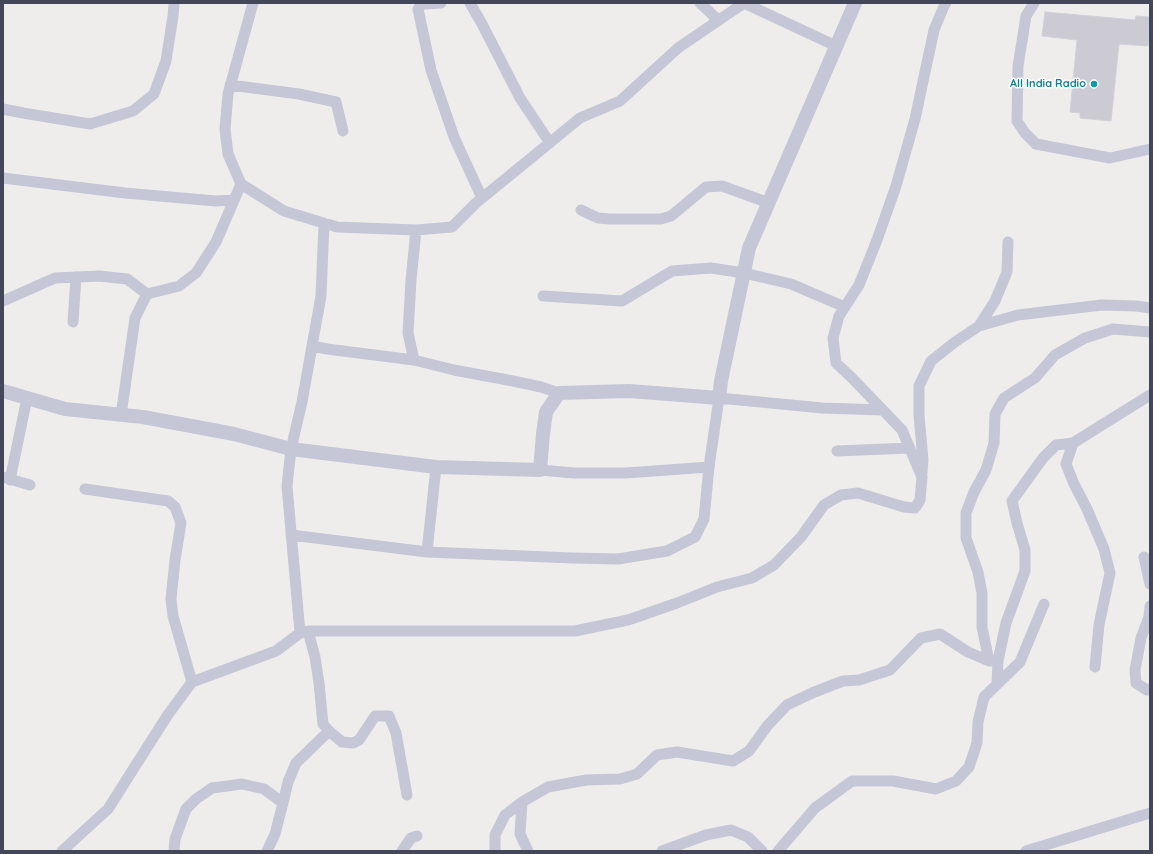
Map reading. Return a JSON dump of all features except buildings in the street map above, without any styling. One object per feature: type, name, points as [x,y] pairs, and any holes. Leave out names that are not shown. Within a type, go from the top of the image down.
[{"type":"street","points":[[3,109],[90,124],[133,111],[154,94],[166,61],[174,3]]},
{"type":"street","points":[[251,3],[228,94],[225,129],[228,154],[241,184],[284,211],[336,227],[416,230],[452,227],[482,198],[580,118],[620,101],[678,48],[744,3],[836,46]]},
{"type":"street","points":[[441,3],[424,4],[418,9],[431,70],[454,137],[482,198]]},
{"type":"street","points":[[470,3],[520,98],[550,143]]},
{"type":"street","points":[[700,3],[718,20]]},
{"type":"street","points":[[291,535],[427,552],[618,559],[667,551],[695,537],[704,519],[709,467],[721,381],[749,248],[855,3]]},
{"type":"street","points":[[922,476],[902,430],[836,363],[833,338],[839,316],[859,285],[896,186],[915,119],[934,30],[946,3]]},
{"type":"street","points":[[1034,3],[1026,16],[1018,66],[1017,121],[1025,133],[1036,144],[1110,158],[1150,149]]},
{"type":"street","points":[[230,86],[299,94],[336,102],[343,131]]},
{"type":"street","points":[[3,178],[125,193],[216,201],[234,200]]},
{"type":"street","points":[[147,294],[179,286],[196,273],[216,242],[241,184]]},
{"type":"street","points":[[581,210],[598,218],[661,219],[671,216],[706,187],[722,186],[769,204]]},
{"type":"street","points":[[324,223],[320,296],[302,402],[291,449],[287,486],[291,535],[304,632],[315,657],[323,724],[342,742],[353,743],[360,740],[375,716],[389,716],[396,733],[408,795]]},
{"type":"street","points":[[414,360],[408,333],[416,230]]},
{"type":"street","points":[[980,326],[995,301],[1007,272],[1008,242]]},
{"type":"street","points":[[543,296],[622,301],[672,271],[711,268],[744,272],[791,284],[845,307]]},
{"type":"street","points":[[3,301],[55,278],[99,276],[128,279],[147,294]]},
{"type":"street","points":[[73,322],[76,277]]},
{"type":"street","points":[[121,415],[136,318],[147,294]]},
{"type":"street","points":[[62,851],[108,809],[167,716],[192,682],[276,651],[304,632],[575,631],[628,620],[717,587],[752,578],[774,565],[801,537],[824,505],[840,495],[858,493],[904,507],[915,508],[920,500],[923,460],[919,415],[919,386],[931,361],[980,326],[1018,315],[1102,305],[1150,308]]},
{"type":"street","points":[[997,684],[994,661],[982,627],[982,593],[978,572],[966,538],[966,514],[974,492],[986,470],[994,443],[995,414],[1004,398],[1035,378],[1055,355],[1085,338],[1113,329],[1150,332]]},
{"type":"street","points":[[312,346],[414,360],[454,370],[513,380],[558,393],[629,391],[822,408],[882,410]]},
{"type":"street","points":[[3,391],[66,409],[143,417],[234,434],[291,449],[436,467],[540,470],[574,473],[626,473],[709,467]]},
{"type":"street","points":[[540,470],[542,434],[546,412],[558,393]]},
{"type":"street","points":[[994,661],[1025,571],[1025,550],[1012,502],[1043,458],[1056,445],[1073,443],[1150,395]]},
{"type":"street","points":[[27,398],[7,479],[30,485]]},
{"type":"street","points":[[1073,443],[1066,464],[1104,548],[1110,572],[1099,625],[1095,667]]},
{"type":"street","points":[[836,451],[910,448]]},
{"type":"street","points":[[427,552],[436,467]]},
{"type":"street","points":[[85,489],[168,501],[175,507],[181,523],[171,599],[173,616],[192,682]]},
{"type":"street","points":[[1144,557],[1150,584]]},
{"type":"street","points":[[778,851],[815,808],[852,781],[893,781],[936,789],[956,781],[969,768],[977,743],[978,722],[984,697],[1020,662],[1044,604]]},
{"type":"street","points":[[1150,606],[1149,617],[1141,638],[1135,670],[1136,684],[1146,690],[1150,690]]},
{"type":"street","points":[[495,851],[495,835],[505,815],[522,802],[548,786],[586,780],[620,779],[637,774],[657,755],[677,752],[733,761],[749,751],[768,725],[787,705],[843,681],[859,680],[890,670],[922,638],[940,634],[968,652],[994,661]]},
{"type":"street","points":[[267,851],[274,834],[288,782],[296,762],[329,731]]},
{"type":"street","points":[[174,851],[175,839],[186,809],[196,798],[212,788],[242,784],[264,789],[283,803]]},
{"type":"street","points":[[522,802],[520,834],[528,851]]},
{"type":"street","points":[[1026,851],[1150,813]]},
{"type":"street","points":[[662,851],[706,834],[731,830],[748,837],[762,851]]},
{"type":"street","points":[[402,851],[411,838],[418,836]]},
{"type":"place","name":"All India Radio","points":[[1094,84]]}]
